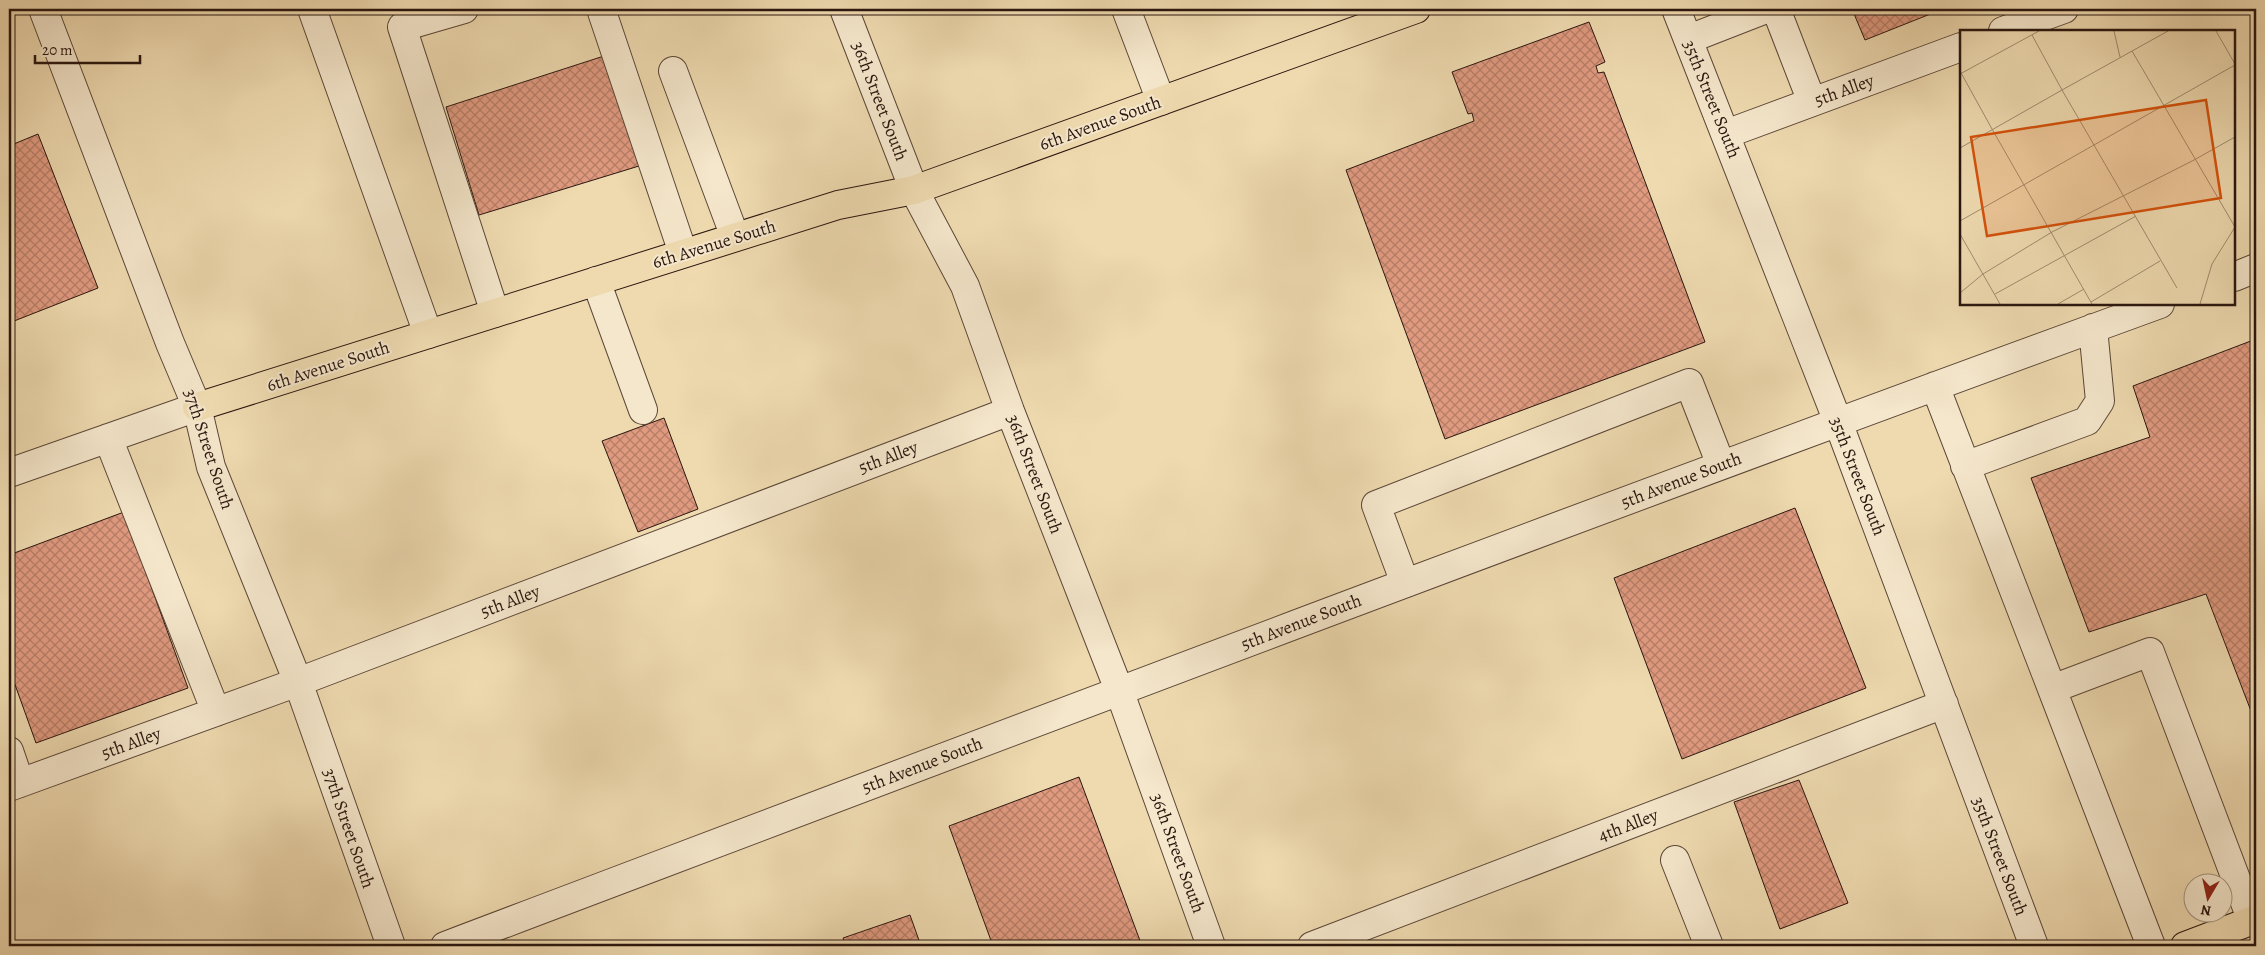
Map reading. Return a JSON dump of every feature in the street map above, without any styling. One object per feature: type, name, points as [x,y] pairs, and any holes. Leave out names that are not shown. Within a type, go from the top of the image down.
[{"type":"main road","name":"6th Avenue South","points":[[197,407],[838,205],[914,190],[1416,9]]},
{"type":"main road","points":[[2185,946],[2254,920]]},
{"type":"street","name":"37th Street South","points":[[42,9],[170,343],[197,407],[211,467],[298,682],[391,946]]},
{"type":"street","points":[[312,9],[428,334]]},
{"type":"street","points":[[464,9],[402,27],[495,313]]},
{"type":"street","points":[[601,9],[683,253]]},
{"type":"street","name":"36th Street South","points":[[844,9],[914,190],[965,286],[1010,410],[1119,690],[1211,946]]},
{"type":"street","points":[[1126,9],[1161,101]]},
{"type":"street","name":"35th Street South","points":[[1676,9],[1838,422],[2034,946]]},
{"type":"street","points":[[1689,39],[1766,9]]},
{"type":"street","points":[[1776,9],[1812,102]]},
{"type":"street","points":[[2006,30],[2064,9]]},
{"type":"street","name":"5th Alley","points":[[1726,134],[1960,47]]},
{"type":"street","points":[[673,71],[735,238]]},
{"type":"street","points":[[2235,277],[2256,268]]},
{"type":"street","points":[[596,281],[643,410]]},
{"type":"street","name":"5th Avenue South","points":[[445,946],[1119,690],[1721,465],[2157,305]]},
{"type":"street","points":[[1965,466],[2087,421],[2100,401],[2093,328]]},
{"type":"street","points":[[1405,583],[1376,505],[1689,383],[1721,465]]},
{"type":"street","points":[[1935,386],[2151,946]]},
{"type":"street","name":"6th Avenue South","points":[[9,473],[197,407]]},
{"type":"street","name":"5th Alley","points":[[14,785],[298,682],[1010,410]]},
{"type":"street","points":[[108,438],[216,712]]},
{"type":"street","points":[[2052,689],[2150,652],[2254,920]]},
{"type":"street","name":"4th Alley","points":[[1312,946],[1944,704]]},
{"type":"street","points":[[9,751],[14,785]]},
{"type":"street","points":[[1675,860],[1709,946]]},
{"type":"building","points":[[1852,9],[1943,9],[1865,40]]},
{"type":"building","points":[[1589,22],[1605,62],[1596,66],[1598,73],[1604,72],[1705,342],[1445,439],[1346,170],[1474,121],[1472,113],[1468,114],[1452,72]]},
{"type":"building","points":[[604,56],[639,166],[479,215],[446,107]]},
{"type":"building","points":[[38,134],[98,288],[9,323],[9,146]]},
{"type":"building","points":[[2256,339],[2256,724],[2206,594],[2089,632],[2031,478],[2150,437],[2133,386]]},
{"type":"building","points":[[664,418],[698,509],[638,532],[602,441]]},
{"type":"building","points":[[1795,508],[1866,688],[1682,759],[1614,578]]},
{"type":"building","points":[[124,512],[188,688],[36,743],[9,668],[9,555]]},
{"type":"building","points":[[1079,777],[1142,946],[993,946],[949,826]]},
{"type":"building","points":[[1799,780],[1848,903],[1780,929],[1734,802]]},
{"type":"building","points":[[910,915],[921,946],[846,946],[843,938]]}]
